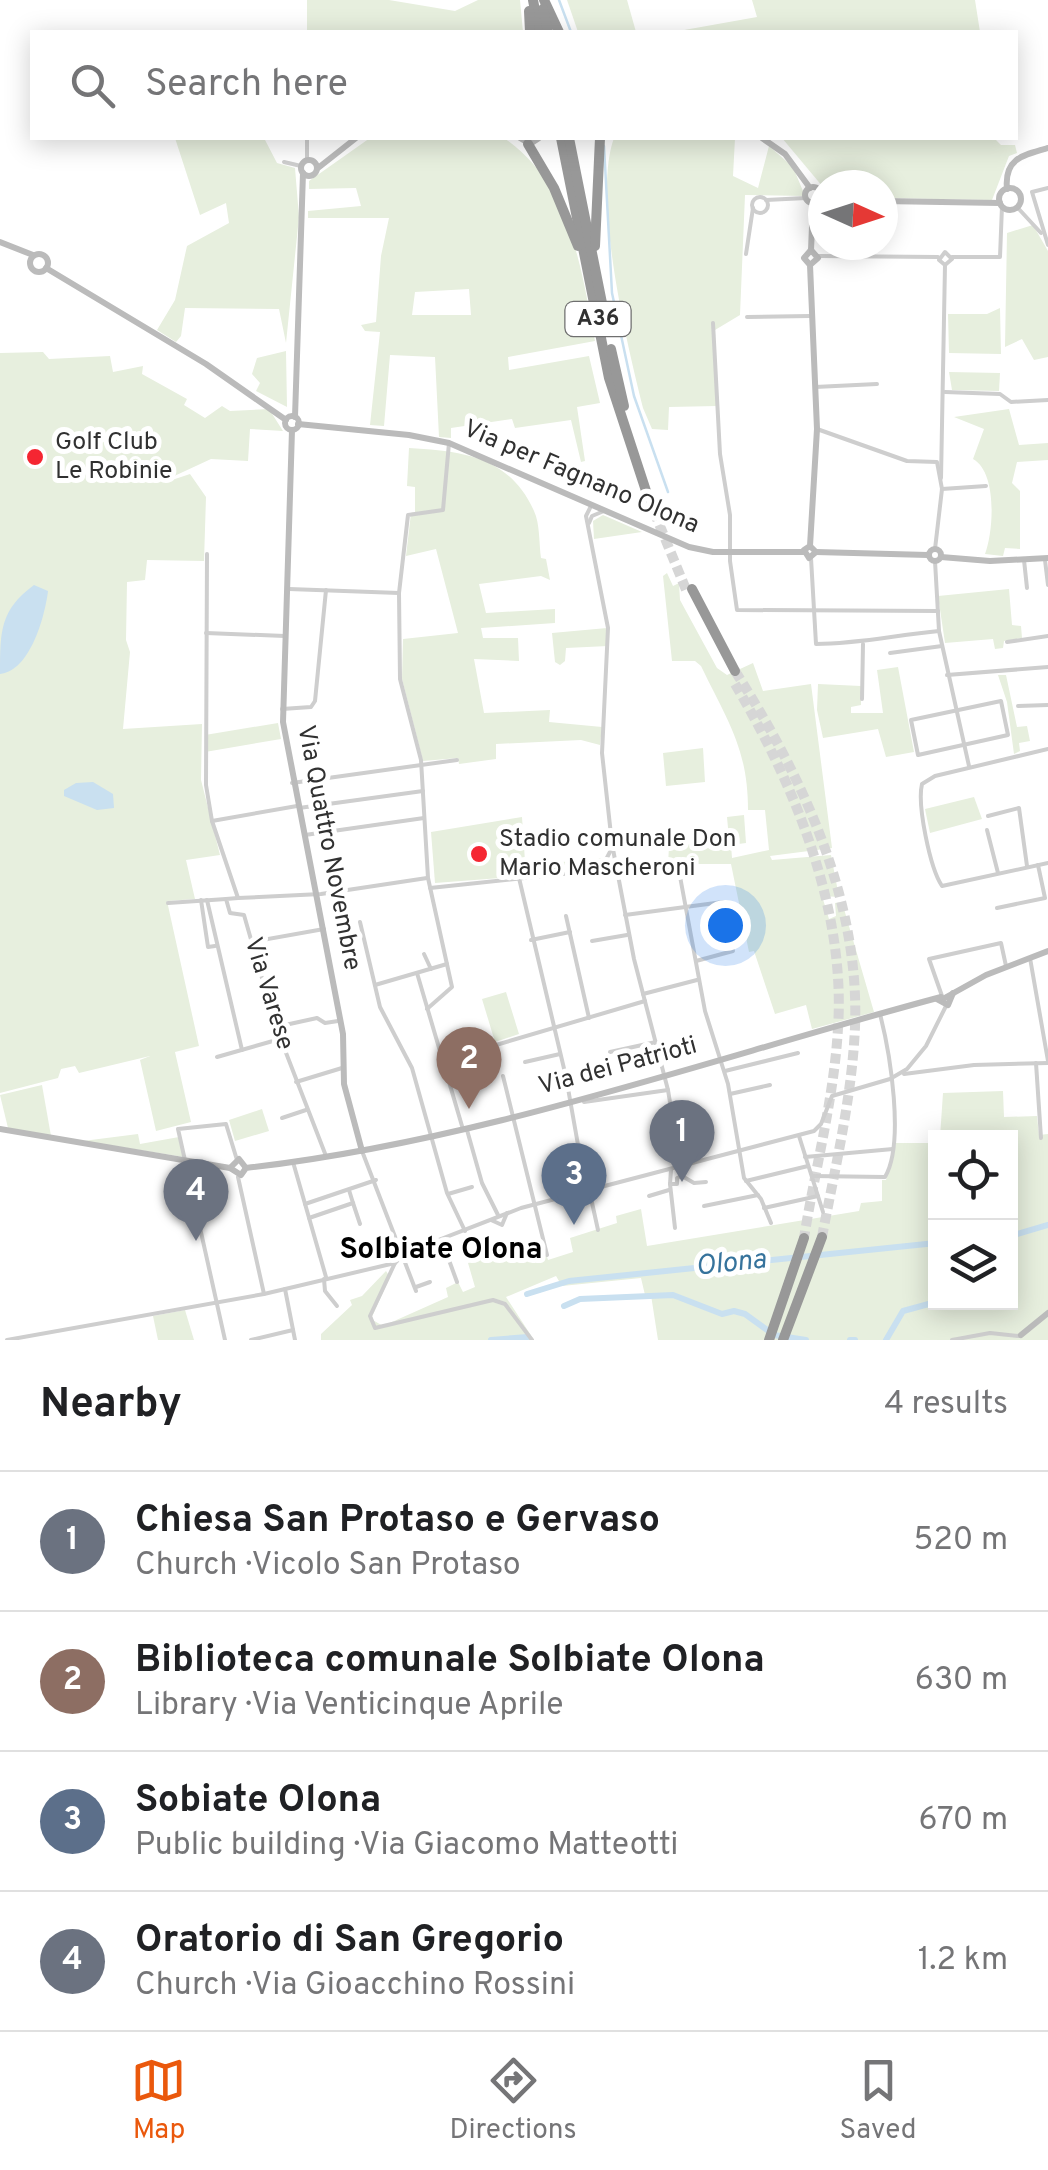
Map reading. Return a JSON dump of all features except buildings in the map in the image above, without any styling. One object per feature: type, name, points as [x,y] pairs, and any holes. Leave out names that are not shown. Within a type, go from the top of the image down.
[{"type":"highway","points":[[530,30],[531,0]]},
{"type":"highway","points":[[531,0],[538,30]]},
{"type":"highway","points":[[543,0],[548,30]]},
{"type":"highway","points":[[543,0],[558,30]]},
{"type":"highway","points":[[525,140],[554,188],[591,268]]},
{"type":"highway","name":"A36","points":[[565,140],[591,268],[650,497]]},
{"type":"highway","points":[[591,268],[600,140]]},
{"type":"highway","points":[[690,591],[732,673]]},
{"type":"highway","points":[[782,1340],[822,1237]]},
{"type":"highway","points":[[769,1340],[804,1238]]},
{"type":"street","points":[[307,140],[309,168]]},
{"type":"street","points":[[284,162],[309,168],[326,161],[353,140]]},
{"type":"street","points":[[765,140],[785,154],[808,185]]},
{"type":"street","points":[[898,257],[939,257],[946,252],[952,257],[1000,257],[1005,172],[1011,163],[1048,148]]},
{"type":"street","name":"Via Quattro Novembre","points":[[309,168],[304,185],[282,709],[292,783],[340,1020],[342,1068],[362,1152]]},
{"type":"street","points":[[1047,243],[1032,192],[1048,188]]},
{"type":"street","points":[[1007,189],[1020,194],[1018,207]]},
{"type":"street","points":[[746,254],[757,198],[808,200]]},
{"type":"street","points":[[753,208],[764,212],[766,200]]},
{"type":"street","points":[[1036,203],[1048,200]]},
{"type":"street","points":[[898,202],[1018,207],[1047,243]]},
{"type":"street","points":[[1041,224],[1048,222]]},
{"type":"street","points":[[0,242],[20,253],[37,272],[46,268]]},
{"type":"street","points":[[20,253],[44,256],[46,268],[206,364],[286,420],[286,428],[295,424]]},
{"type":"street","points":[[808,253],[804,256],[810,265],[816,429],[810,552],[816,644],[863,644],[877,637],[939,630]]},
{"type":"street","points":[[30,264],[34,255]]},
{"type":"street","points":[[939,257],[945,266],[942,489],[932,552],[938,559],[939,630],[969,766]]},
{"type":"street","points":[[945,266],[952,257]]},
{"type":"street","points":[[810,265],[814,260]]},
{"type":"street","points":[[747,317],[810,316]]},
{"type":"street","points":[[713,322],[720,454],[738,610],[938,611]]},
{"type":"street","points":[[815,387],[876,384]]},
{"type":"street","points":[[944,392],[1000,394],[1011,402],[1048,400]]},
{"type":"street","name":"Via per Fagnano Olona","points":[[295,424],[409,434],[449,443],[689,547],[730,551],[932,552]]},
{"type":"street","points":[[816,429],[908,461],[937,462],[942,478]]},
{"type":"street","points":[[426,1009],[451,989],[428,878],[421,764],[400,678],[399,592],[408,515],[443,510],[449,443]]},
{"type":"street","points":[[942,489],[986,486]]},
{"type":"street","points":[[578,499],[589,516]]},
{"type":"street","points":[[592,505],[588,528],[608,628],[602,753],[614,868],[668,1090],[682,1176],[694,1183],[706,1182]]},
{"type":"street","points":[[589,516],[604,511]]},
{"type":"street","points":[[207,554],[203,752],[212,821],[238,898]]},
{"type":"street","points":[[938,559],[1046,558],[1048,585]]},
{"type":"street","points":[[1024,560],[1027,588]]},
{"type":"street","points":[[288,588],[399,592]]},
{"type":"street","points":[[282,709],[316,702],[326,590]]},
{"type":"street","points":[[206,633],[285,636]]},
{"type":"street","points":[[1007,642],[1048,636]]},
{"type":"street","points":[[862,699],[863,644]]},
{"type":"street","points":[[890,653],[942,646]]},
{"type":"street","points":[[947,675],[1048,668]]},
{"type":"street","points":[[1002,701],[1008,735],[918,755],[911,720],[954,711],[1002,701]]},
{"type":"street","points":[[1018,706],[1048,705]]},
{"type":"street","points":[[1048,749],[969,766],[922,784],[919,797],[928,850],[942,886],[1048,863]]},
{"type":"street","points":[[292,783],[457,760]]},
{"type":"street","points":[[212,821],[423,791]]},
{"type":"street","points":[[988,816],[1018,808],[1027,866]]},
{"type":"street","points":[[304,836],[424,818]]},
{"type":"street","points":[[987,830],[998,874]]},
{"type":"street","points":[[599,872],[607,862],[612,844]]},
{"type":"street","points":[[607,862],[614,868]]},
{"type":"street","points":[[997,908],[1045,898],[1038,864]]},
{"type":"street","points":[[430,888],[614,868],[676,868],[699,979],[725,1071],[738,1152],[746,1181],[758,1195],[771,1223]]},
{"type":"street","points":[[168,903],[317,892],[428,878]]},
{"type":"street","points":[[519,878],[598,1230]]},
{"type":"street","name":"Via Varese","points":[[226,898],[230,913],[244,915],[276,1027],[326,1156]]},
{"type":"street","points":[[204,900],[208,946],[215,946],[242,1050]]},
{"type":"street","points":[[626,915],[724,902],[733,952],[696,961]]},
{"type":"street","points":[[566,916],[589,1018]]},
{"type":"street","points":[[360,922],[380,1007],[412,1068],[448,1194],[464,1232]]},
{"type":"street","points":[[251,942],[324,928]]},
{"type":"street","points":[[531,940],[570,932]]},
{"type":"street","points":[[592,940],[629,935]]},
{"type":"street","points":[[532,1340],[504,1304],[494,1300],[375,1328],[370,1316],[395,1263],[404,1255],[533,1204],[680,1169],[819,1127],[826,1102],[834,1094],[890,1079],[918,1058],[944,998],[929,960],[1001,942],[1006,966]]},
{"type":"street","name":"Via dei Patrioti","points":[[242,1175],[293,1162],[362,1152],[598,1097],[664,1074],[944,998],[1006,966],[1048,951]]},
{"type":"street","points":[[424,954],[431,969]]},
{"type":"street","points":[[899,1074],[1048,1062],[1030,958]]},
{"type":"street","points":[[375,985],[447,964]]},
{"type":"street","points":[[418,973],[482,1182],[498,1216]]},
{"type":"street","points":[[643,994],[699,979]]},
{"type":"street","points":[[445,1060],[645,1001]]},
{"type":"street","points":[[812,1176],[885,1178],[893,1149],[890,1079],[880,1014]]},
{"type":"street","points":[[276,1027],[317,1018],[324,1023],[340,1020]]},
{"type":"street","points":[[217,1057],[281,1039]]},
{"type":"street","points":[[610,1052],[656,1042]]},
{"type":"street","points":[[525,1062],[560,1054]]},
{"type":"street","points":[[725,1071],[798,1054]]},
{"type":"street","points":[[1036,1063],[1040,1138]]},
{"type":"street","points":[[296,1082],[342,1068]]},
{"type":"street","points":[[503,1076],[547,1255]]},
{"type":"street","points":[[730,1094],[770,1085]]},
{"type":"street","points":[[598,1097],[668,1090]]},
{"type":"street","points":[[282,1118],[307,1109]]},
{"type":"street","points":[[225,1340],[178,1128],[226,1124],[242,1175],[264,1294]]},
{"type":"street","points":[[2,1130],[230,1168],[242,1175]]},
{"type":"street","points":[[799,1136],[823,1212]]},
{"type":"street","points":[[806,1157],[893,1149]]},
{"type":"street","points":[[362,1152],[416,1289],[430,1282]]},
{"type":"street","points":[[230,1168],[236,1160]]},
{"type":"street","points":[[293,1162],[325,1291],[337,1306]]},
{"type":"street","points":[[746,1181],[808,1166]]},
{"type":"street","points":[[670,1170],[675,1228]]},
{"type":"street","points":[[649,1196],[682,1176]]},
{"type":"street","points":[[305,1204],[376,1180]]},
{"type":"street","points":[[448,1194],[472,1188]]},
{"type":"street","points":[[348,1189],[360,1224]]},
{"type":"street","points":[[569,1194],[574,1214]]},
{"type":"street","points":[[704,1206],[758,1195]]},
{"type":"street","points":[[764,1208],[818,1196]]},
{"type":"street","points":[[309,1218],[353,1203]]},
{"type":"street","points":[[489,1221],[504,1224],[509,1212]]},
{"type":"street","points":[[442,1242],[456,1282]]},
{"type":"street","points":[[7,1340],[264,1294],[395,1263]]},
{"type":"street","points":[[285,1289],[295,1340]]},
{"type":"street","points":[[1017,1338],[1048,1313]]},
{"type":"street","points":[[952,1340],[1002,1334],[1029,1340],[1034,1326]]},
{"type":"street","points":[[251,1340],[293,1330]]},
{"type":"green space","points":[[307,0],[389,0],[455,11],[478,0],[520,0],[523,30],[307,30]]},
{"type":"green space","points":[[567,0],[627,0],[635,30],[577,30]]},
{"type":"green space","points":[[752,0],[975,0],[980,30],[684,30],[757,17]]},
{"type":"green space","points":[[176,140],[265,140],[277,163],[295,168],[299,217],[286,343],[279,309],[185,308],[181,336],[176,342],[157,330],[175,300],[187,246],[229,223],[226,203],[200,215]]},
{"type":"green space","points":[[367,140],[506,140],[526,157],[544,178],[569,229],[595,341],[508,357],[509,370],[589,356],[600,403],[577,407],[585,461],[581,462],[571,420],[515,428],[512,419],[451,428],[451,438],[439,437],[435,357],[390,355],[384,426],[370,425],[380,332],[365,331],[361,325],[376,322],[381,256],[389,218],[308,218],[308,211],[361,206],[356,188],[309,189],[309,181]],"holes":[[[469,289],[471,315],[412,315],[415,292]]]},
{"type":"green space","points":[[614,140],[735,140],[733,176],[758,188],[769,146],[793,167],[805,196],[745,195],[740,315],[715,330],[717,406],[669,407],[668,430],[652,429],[643,408],[614,272],[608,164]]},
{"type":"green space","points":[[784,140],[996,140],[1001,145],[1015,145],[1017,153],[1009,156],[992,200],[898,198],[898,170],[809,170]]},
{"type":"green space","points":[[1033,225],[1048,251],[1048,357],[1034,360],[1022,339],[1005,347],[1007,233]]},
{"type":"green space","points":[[1000,308],[1001,354],[949,353],[948,314],[987,314]]},
{"type":"green space","points":[[286,351],[287,407],[256,391],[260,383],[252,374],[257,358]]},
{"type":"green space","points":[[43,352],[49,359],[110,356],[113,372],[143,366],[142,374],[187,399],[184,405],[205,418],[222,406],[230,411],[269,409],[283,431],[250,429],[248,461],[211,459],[170,478],[150,479],[166,482],[190,474],[206,497],[204,561],[147,560],[145,580],[127,582],[126,640],[130,652],[123,729],[202,724],[201,780],[220,855],[186,860],[195,899],[167,901],[199,1046],[175,1052],[191,1122],[156,1131],[140,1060],[150,1056],[79,1073],[75,1066],[61,1069],[58,1078],[0,1093],[0,353]]},
{"type":"green space","points":[[949,372],[1000,373],[999,391],[952,390]]},
{"type":"green space","points":[[1009,409],[1019,445],[1048,443],[1048,460],[1017,462],[1012,483],[1020,491],[1020,549],[1005,548],[1003,556],[985,554],[990,531],[990,488],[981,466],[973,459],[984,429],[954,417]]},
{"type":"green space","points":[[409,448],[466,455],[498,468],[524,493],[536,516],[541,558],[546,559],[550,580],[541,576],[479,584],[486,613],[555,609],[555,623],[481,628],[483,638],[518,638],[519,661],[474,659],[484,713],[550,710],[549,722],[602,727],[600,745],[581,740],[496,744],[496,759],[459,764],[458,758],[423,761],[402,679],[403,639],[458,633],[436,549],[406,556],[411,513],[415,512],[415,487],[407,486]]},
{"type":"green space","points":[[603,515],[642,532],[594,539],[593,521]]},
{"type":"green space","points":[[667,573],[673,586],[679,583],[680,600],[717,668],[727,675],[753,663],[763,691],[811,684],[832,848],[770,856],[772,860],[831,855],[839,897],[822,896],[829,919],[836,916],[835,903],[842,902],[874,1012],[812,1029],[806,1005],[775,1014],[754,951],[749,952],[731,864],[668,864],[669,847],[729,839],[727,817],[744,815],[746,843],[731,845],[732,858],[769,850],[765,810],[748,810],[740,751],[701,666],[695,661],[672,661],[663,576]]},
{"type":"green space","points":[[1009,589],[1012,625],[1021,626],[1022,638],[1004,641],[1003,648],[995,649],[993,639],[945,643],[938,596]]},
{"type":"green space","points":[[607,628],[608,646],[566,648],[565,661],[560,665],[555,662],[552,633]]},
{"type":"green space","points":[[898,667],[914,752],[886,757],[878,729],[823,738],[817,710],[818,684],[861,686],[861,705],[851,707],[851,713],[883,713],[877,670]]},
{"type":"green space","points":[[998,675],[1006,675],[1017,727],[1027,726],[1030,741],[1019,743],[1020,751],[1014,754],[1007,702]]},
{"type":"green space","points":[[278,723],[281,739],[205,752],[205,735]]},
{"type":"green space","points":[[703,748],[705,782],[666,786],[663,753]]},
{"type":"green space","points":[[974,797],[982,819],[930,833],[925,809]]},
{"type":"green space","name":"Stadio comunale Don Mario Mascheroni","points":[[522,817],[526,876],[435,883],[431,832]]},
{"type":"green space","points":[[606,858],[593,870],[530,875],[529,865]]},
{"type":"green space","points":[[506,992],[519,1034],[495,1042],[482,999]]},
{"type":"green space","points":[[42,1085],[51,1136],[8,1128],[0,1095]]},
{"type":"green space","points":[[1003,1091],[1004,1117],[1037,1116],[1039,1135],[1048,1134],[1048,1340],[658,1340],[651,1295],[645,1295],[641,1278],[562,1286],[556,1276],[506,1297],[534,1340],[321,1340],[321,1334],[352,1305],[350,1300],[362,1296],[386,1271],[390,1277],[371,1319],[383,1326],[448,1297],[446,1288],[458,1282],[463,1292],[475,1287],[468,1263],[472,1261],[470,1256],[506,1239],[512,1249],[542,1241],[548,1260],[573,1252],[570,1238],[617,1223],[616,1216],[641,1209],[647,1246],[859,1211],[861,1203],[882,1201],[882,1180],[886,1180],[896,1143],[928,1143],[928,1310],[1018,1310],[1018,1130],[940,1130],[943,1093]]},
{"type":"green space","points":[[262,1109],[269,1131],[235,1141],[229,1120]]},
{"type":"green space","points":[[138,1134],[140,1144],[179,1137],[184,1157],[83,1141]]},
{"type":"green space","points":[[185,1310],[194,1340],[158,1340],[153,1316]]},
{"type":"water","points":[[34,585],[48,591],[34,641],[20,663],[0,674],[4,623],[14,603]]},
{"type":"water","points":[[93,782],[113,794],[114,808],[97,810],[64,796],[64,790],[76,783]]},
{"type":"waterway","points":[[559,0],[570,30]]},
{"type":"waterway","points":[[604,146],[612,293],[634,396],[668,492]]},
{"type":"waterway","name":"Olona","points":[[1018,1234],[1048,1225]]},
{"type":"waterway","name":"Olona","points":[[527,1294],[569,1281],[928,1244]]},
{"type":"waterway","name":"Olona","points":[[564,1306],[580,1299],[673,1295],[722,1314],[745,1314],[774,1335],[806,1340]]},
{"type":"waterway","name":"Olona","points":[[886,1340],[903,1311],[928,1304]]},
{"type":"waterway","name":"Olona","points":[[491,1340],[528,1337]]},
{"type":"waterway","name":"Olona","points":[[850,1340],[855,1340]]},
{"type":"tunnel","points":[[648,497],[687,592]]},
{"type":"tunnel","points":[[735,671],[804,796],[837,886],[848,932],[854,979],[853,1054],[822,1237]]},
{"type":"tunnel","points":[[735,684],[796,805],[812,848],[834,938],[838,983],[836,1055],[804,1238]]},
{"type":"place","name":"Golf Club Le Robinie","points":[[35,457]]},
{"type":"place","name":"Stadio comunale Don Mario Mascheroni","points":[[479,854]]},
{"type":"place","name":"Biblioteca comunale Solbiate Olona","points":[[469,1109]]},
{"type":"place","name":"Chiesa San Protaso e Gervaso","points":[[682,1182]]},
{"type":"place","name":"Sobiate Olona","points":[[574,1225]]},
{"type":"place","name":"Oratorio di San Gregorio","points":[[196,1241]]},
{"type":"district","name":"Solbiate Olona","points":[[441,1250]]}]
